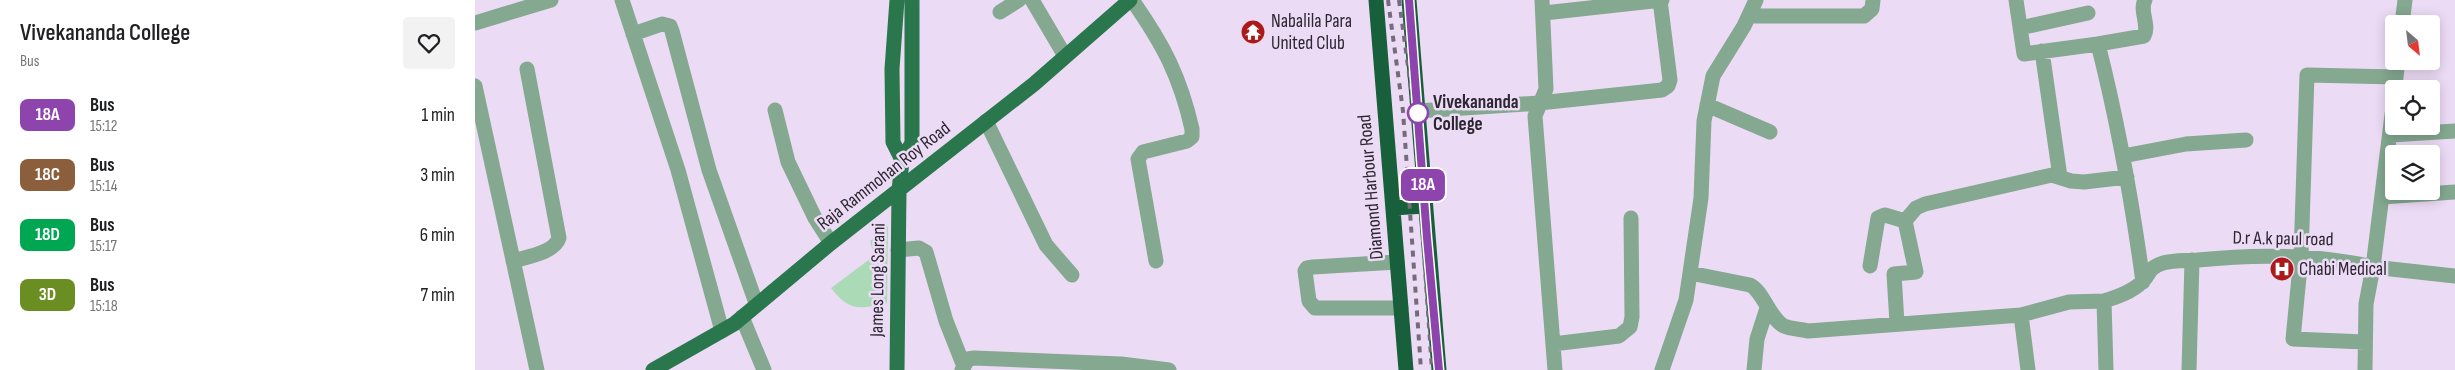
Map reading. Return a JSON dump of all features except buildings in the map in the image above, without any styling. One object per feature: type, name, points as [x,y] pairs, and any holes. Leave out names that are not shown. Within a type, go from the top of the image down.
[{"type":"highway","name":"Diamond Harbour Road","points":[[1376,0],[1406,370]]},
{"type":"highway","points":[[1409,0],[1439,370]]},
{"type":"highway","points":[[1393,208],[1425,206]]},
{"type":"main road","points":[[897,0],[892,69],[892,111],[893,142],[902,160]]},
{"type":"main road","points":[[902,160],[912,143],[912,0]]},
{"type":"main road","name":"Raja Rammohan Roy Road","points":[[653,370],[671,366],[742,317],[831,243],[986,121],[1131,0]]},
{"type":"main road","name":"James Long Sarani","points":[[897,370],[899,191],[902,160]]},
{"type":"street","points":[[475,23],[551,0]]},
{"type":"street","points":[[622,0],[659,120],[677,170],[722,331]]},
{"type":"street","points":[[1000,12],[1019,0]]},
{"type":"street","points":[[1033,0],[1065,56]]},
{"type":"street","points":[[1131,0],[1157,34],[1179,78],[1193,137],[1187,141],[1143,152],[1140,155],[1139,159],[1157,261]]},
{"type":"street","points":[[1418,110],[1539,103],[1662,90],[1668,86],[1670,80],[1661,0],[1543,7],[1546,89],[1539,103],[1535,116],[1555,370]]},
{"type":"street","points":[[1662,370],[1687,300],[1701,198],[1704,121],[1713,76],[1749,16],[1756,0]]},
{"type":"street","points":[[1749,16],[1864,16],[1872,9],[1873,0]]},
{"type":"street","points":[[2016,0],[2024,54],[2144,36],[2146,32],[2142,5],[2145,0]]},
{"type":"street","points":[[2403,15],[2405,0]]},
{"type":"street","points":[[2020,28],[2089,13]]},
{"type":"street","points":[[633,34],[663,24],[670,26],[709,170],[757,303]]},
{"type":"street","points":[[2098,44],[2127,177],[2143,282]]},
{"type":"street","points":[[2042,52],[2060,177]]},
{"type":"street","points":[[513,261],[551,248],[557,244],[559,238],[527,69]]},
{"type":"street","points":[[2365,342],[2293,339],[2301,256],[2307,75],[2385,82]]},
{"type":"street","points":[[475,86],[537,370]]},
{"type":"street","points":[[1707,105],[1770,132]]},
{"type":"street","points":[[775,110],[788,162],[815,218],[831,243]]},
{"type":"street","points":[[986,121],[1046,245],[1072,275]]},
{"type":"street","points":[[2440,132],[2455,131]]},
{"type":"street","points":[[2365,370],[2366,304],[2373,267],[2391,135]]},
{"type":"street","points":[[2123,156],[2186,144],[2245,140]]},
{"type":"street","points":[[1905,221],[1916,208],[1925,204],[2052,175],[2071,181],[2084,182],[2127,177]]},
{"type":"street","points":[[2382,196],[2455,192]]},
{"type":"street","points":[[1870,266],[1878,218],[1885,215],[1905,221]]},
{"type":"street","points":[[1553,344],[1619,336],[1630,327],[1632,318],[1631,218]]},
{"type":"street","points":[[1897,323],[1894,274],[1916,272],[1905,221]]},
{"type":"street","points":[[898,250],[923,249],[926,252],[962,367]]},
{"type":"street","name":"D.r A.k paul road","points":[[1690,273],[1757,288],[1767,308],[1784,326],[1807,331],[2021,315],[2069,302],[2104,301],[2122,296],[2143,282],[2148,270],[2164,263],[2221,257],[2301,256],[2343,260],[2373,267],[2455,276]]},
{"type":"street","points":[[2189,370],[2192,260]]},
{"type":"street","points":[[1397,262],[1313,267],[1307,268],[1305,271],[1309,301],[1315,308],[1401,308]]},
{"type":"street","points":[[2104,301],[2106,370]]},
{"type":"street","points":[[1754,370],[1757,339],[1767,308]]},
{"type":"street","points":[[2021,315],[2028,370]]},
{"type":"street","points":[[742,317],[764,370]]},
{"type":"street","points":[[962,367],[968,359],[974,358],[1121,364],[1169,370]]},
{"type":"green space","points":[[888,226],[887,303],[869,307],[849,305],[831,288],[874,256],[870,241]]},
{"type":"railway","points":[[1388,0],[1403,111],[1421,370]]},
{"type":"railway","points":[[1399,0],[1414,110],[1432,370]]},
{"type":"bus line","name":"18A","points":[[1409,0],[1439,370]]},
{"type":"place","name":"Nabalila Para United Club","points":[[1253,32]]},
{"type":"place","name":"Vivekananda College","points":[[1418,113]]},
{"type":"place","name":"Chabi Medical","points":[[2282,269]]}]
